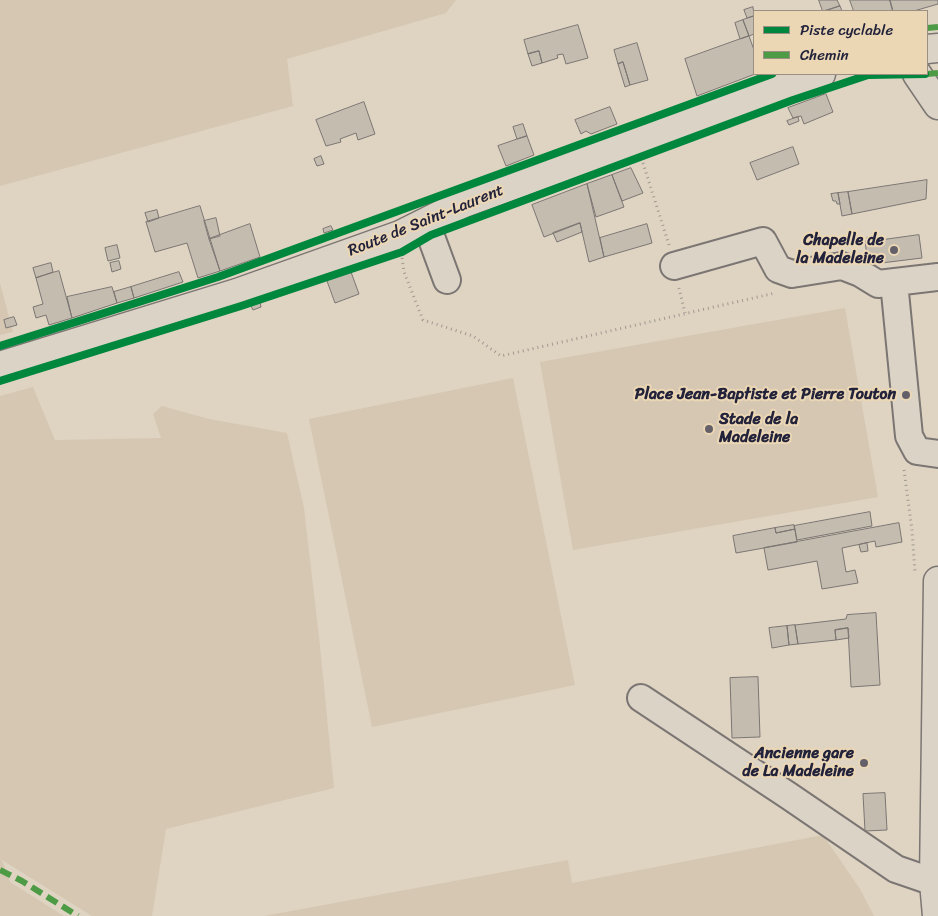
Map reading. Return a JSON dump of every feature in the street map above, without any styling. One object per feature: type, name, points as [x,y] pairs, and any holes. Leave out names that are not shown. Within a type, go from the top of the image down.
[{"type":"main road","name":"Route de Saint-Laurent","points":[[0,366],[237,293],[400,235],[464,203],[818,75]]},
{"type":"main road","points":[[918,75],[938,105]]},
{"type":"main road","points":[[927,579],[934,882],[937,916]]},
{"type":"street","points":[[426,223],[447,280]]},
{"type":"street","points":[[674,266],[763,241],[778,269],[792,274],[842,266],[860,273],[878,284],[938,277]]},
{"type":"street","points":[[894,282],[909,436],[917,451],[938,454]]},
{"type":"street","points":[[641,698],[781,790],[896,869],[934,882]]},
{"type":"path","points":[[635,142],[668,241],[685,313]]},
{"type":"path","points":[[400,235],[404,272],[423,320],[474,336],[501,356],[782,291]]},
{"type":"path","points":[[903,461],[912,530],[927,579]]},
{"type":"shaded area","points":[[0,0],[456,0],[446,13],[287,59],[293,106],[0,186]]},
{"type":"shaded area","points":[[0,283],[13,332],[0,335]]},
{"type":"shaded area","name":"Stade de la Madeleine","points":[[845,308],[878,497],[573,550],[540,362]]},
{"type":"shaded area","points":[[513,378],[575,685],[372,727],[309,419]]},
{"type":"shaded area","points":[[33,387],[55,440],[161,438],[153,414],[162,406],[209,419],[287,433],[304,508],[334,788],[166,829],[152,916],[92,916],[2,860],[10,882],[64,916],[0,916],[0,396]]},
{"type":"shaded area","points":[[823,835],[860,889],[874,916],[264,916],[568,860],[572,883]]},
{"type":"building","points":[[819,0],[837,0],[840,6],[826,10],[823,10]]},
{"type":"building","points":[[850,0],[890,0],[893,10],[854,10]]},
{"type":"building","points":[[890,0],[938,0],[938,4],[917,10],[893,10]]},
{"type":"building","points":[[840,6],[842,10],[829,10]]},
{"type":"building","points":[[753,7],[753,16],[747,18],[744,10]]},
{"type":"building","points":[[753,16],[753,34],[749,36],[743,20]]},
{"type":"building","points":[[743,20],[749,36],[740,39],[735,23]]},
{"type":"building","points":[[578,25],[588,58],[566,64],[563,54],[557,55],[558,58],[542,63],[539,51],[528,54],[524,40]]},
{"type":"building","points":[[749,36],[753,47],[753,75],[697,96],[685,59]]},
{"type":"building","points":[[637,43],[648,80],[630,85],[623,62],[618,64],[614,50]]},
{"type":"building","points":[[539,51],[542,63],[532,66],[528,54]]},
{"type":"building","points":[[623,62],[630,85],[625,87],[618,64]]},
{"type":"building","points":[[826,94],[833,112],[804,124],[801,116],[793,118],[788,108]]},
{"type":"building","points":[[364,102],[375,134],[358,140],[356,133],[340,139],[341,142],[326,146],[316,120]]},
{"type":"building","points":[[610,107],[617,124],[591,134],[586,131],[581,134],[575,120]]},
{"type":"building","points":[[798,117],[799,121],[789,125],[787,121]]},
{"type":"building","points":[[523,124],[527,136],[517,139],[513,127]]},
{"type":"building","points":[[527,136],[534,155],[506,166],[498,146]]},
{"type":"building","points":[[793,147],[799,164],[757,180],[750,163]]},
{"type":"building","points":[[321,156],[324,164],[317,166],[314,159]]},
{"type":"building","points":[[631,168],[643,193],[622,201],[612,175]]},
{"type":"building","points":[[612,175],[624,207],[596,217],[587,184]]},
{"type":"building","points":[[927,180],[926,199],[852,214],[848,192]]},
{"type":"building","points":[[587,184],[604,257],[589,262],[580,223],[544,237],[532,205]]},
{"type":"building","points":[[848,192],[852,214],[842,216],[838,193]]},
{"type":"building","points":[[838,193],[840,204],[833,201],[831,194]]},
{"type":"building","points":[[200,206],[220,271],[198,278],[187,243],[155,252],[146,222]]},
{"type":"building","points":[[157,210],[159,218],[148,222],[145,213]]},
{"type":"building","points":[[216,218],[220,236],[209,239],[204,221]]},
{"type":"building","points":[[580,223],[582,232],[557,242],[553,233]]},
{"type":"building","points":[[250,224],[260,257],[220,271],[209,239]]},
{"type":"building","points":[[647,224],[652,243],[604,257],[600,238]]},
{"type":"building","points":[[331,226],[333,230],[324,233],[323,229]]},
{"type":"building","name":"Chapelle de la Madeleine","points":[[919,235],[922,258],[873,264],[873,268],[868,264],[865,241],[867,241],[867,237],[869,237],[870,241]]},
{"type":"building","points":[[117,245],[120,258],[108,261],[105,248]]},
{"type":"building","points":[[119,261],[121,269],[112,272],[110,263]]},
{"type":"building","points":[[51,263],[53,272],[36,278],[33,268]]},
{"type":"building","points":[[59,271],[72,318],[49,325],[46,315],[36,318],[33,307],[43,304],[36,278]]},
{"type":"building","points":[[179,272],[183,282],[134,298],[131,287]]},
{"type":"building","points":[[351,272],[359,294],[335,303],[327,281]]},
{"type":"building","points":[[112,287],[117,303],[72,318],[67,297]]},
{"type":"building","points":[[131,287],[134,298],[117,303],[114,292]]},
{"type":"building","points":[[260,302],[261,307],[253,310],[251,306]]},
{"type":"building","points":[[14,317],[17,325],[6,328],[4,320]]},
{"type":"building","points":[[870,512],[872,526],[797,540],[794,526]]},
{"type":"building","points":[[899,523],[902,542],[876,547],[875,541],[842,548],[846,572],[855,570],[858,583],[822,589],[817,561],[768,570],[764,548]]},
{"type":"building","points":[[794,525],[795,529],[776,533],[775,528]]},
{"type":"building","points":[[775,528],[776,533],[795,529],[797,542],[736,553],[733,536]]},
{"type":"building","points":[[867,543],[868,551],[861,552],[859,545]]},
{"type":"building","points":[[876,613],[880,685],[851,687],[848,628],[835,630],[836,640],[798,644],[795,625],[846,619],[847,615]]},
{"type":"building","points":[[795,625],[798,644],[789,645],[787,626]]},
{"type":"building","points":[[787,626],[789,645],[772,648],[769,628]]},
{"type":"building","points":[[848,628],[849,638],[836,640],[835,630]]},
{"type":"building","points":[[758,677],[760,737],[732,738],[730,678]]},
{"type":"building","points":[[885,793],[887,830],[865,831],[863,794]]},
{"type":"marked path","points":[[928,28],[938,27]]},
{"type":"marked path","points":[[928,74],[938,73]]},
{"type":"marked path","points":[[0,870],[22,881],[78,916]]},
{"type":"cycle path","points":[[0,346],[218,277],[769,75]]},
{"type":"cycle path","points":[[0,381],[241,306],[402,252],[431,235],[793,100],[868,75]]},
{"type":"place","name":"Chapelle de la Madeleine","points":[[894,250]]},
{"type":"place","name":"Place Jean-Baptiste et Pierre Touton","points":[[906,395]]},
{"type":"place","name":"Stade de la Madeleine","points":[[709,429]]},
{"type":"place","name":"Ancienne gare de La Madeleine","points":[[864,763]]}]
